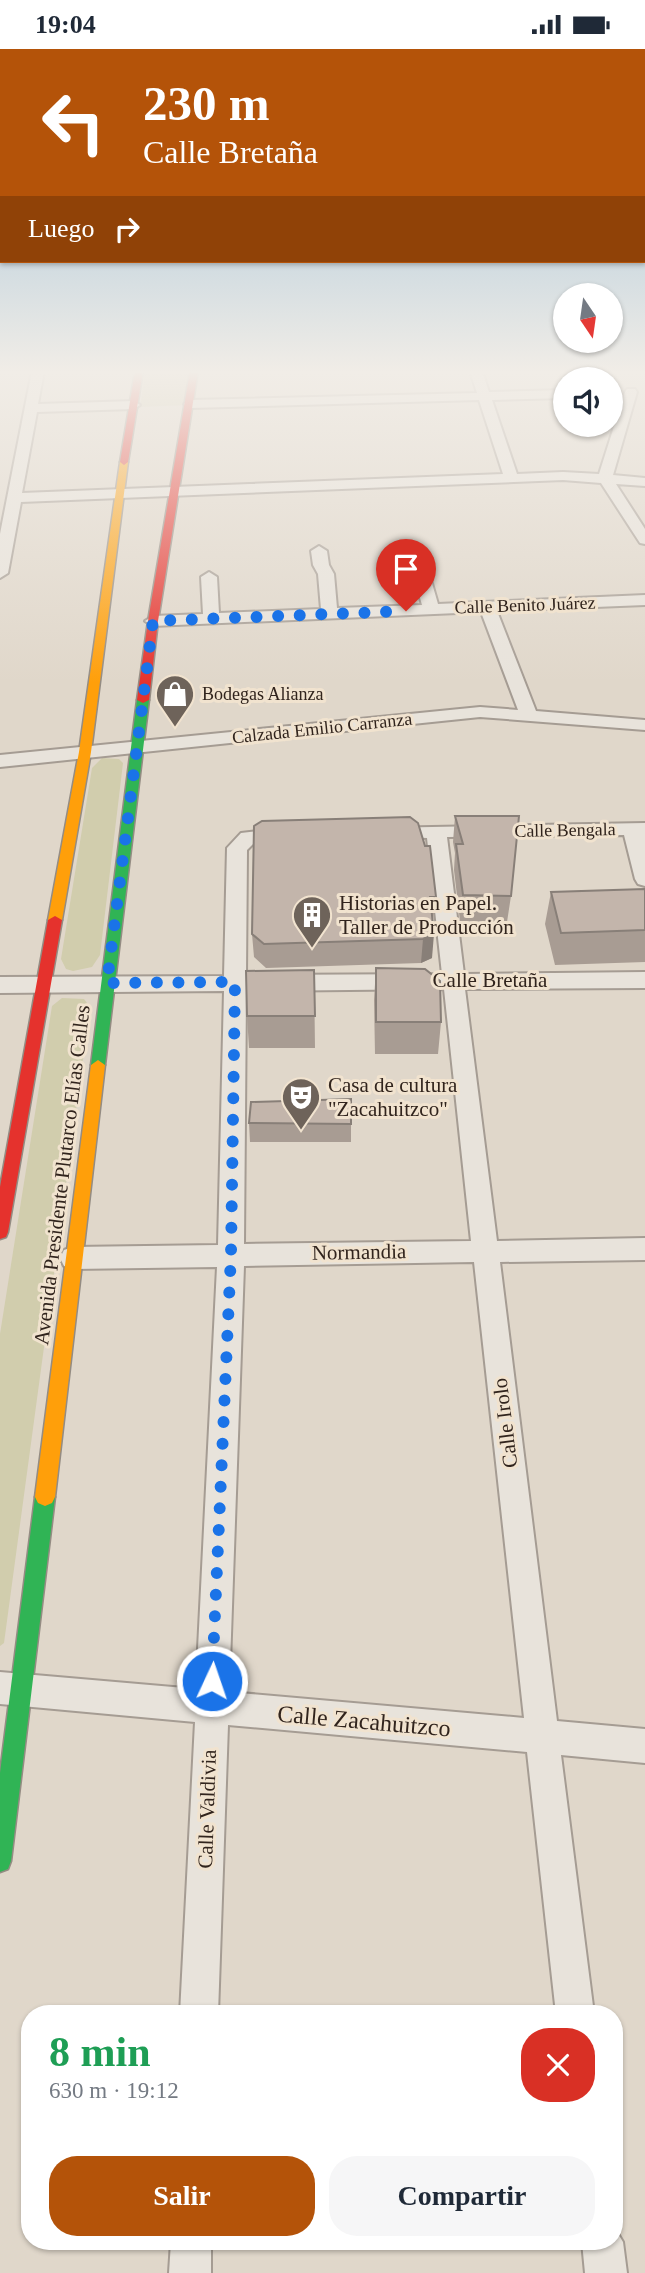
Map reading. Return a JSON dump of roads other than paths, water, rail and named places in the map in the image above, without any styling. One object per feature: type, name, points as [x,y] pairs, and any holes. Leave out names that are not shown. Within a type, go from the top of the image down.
[{"type":"main road","name":"Avenida Presidente Plutarco Elías Calles","points":[[0,1232],[85,752],[122,475]]},
{"type":"main road","name":"Avenida Presidente Plutarco Elías Calles","points":[[0,1861],[11,1689],[73,1258],[153,621],[177,475]]},
{"type":"street","points":[[0,573],[18,475]]},
{"type":"street","points":[[14,498],[511,477],[605,478],[645,482]]},
{"type":"street","points":[[605,478],[645,540]]},
{"type":"street","points":[[319,551],[321,565],[327,573],[329,614]]},
{"type":"street","points":[[417,559],[431,609]]},
{"type":"street","points":[[209,577],[211,619]]},
{"type":"street","name":"Calle Benito Juárez","points":[[153,621],[645,600]]},
{"type":"street","points":[[487,607],[529,716]]},
{"type":"street","name":"Calzada Emilio Carranza","points":[[0,761],[480,712],[645,725]]},
{"type":"street","points":[[639,829],[645,879]]},
{"type":"street","name":"Calle Bengala","points":[[371,833],[639,829]]},
{"type":"street","name":"Calle Irolo","points":[[436,831],[574,2005]]},
{"type":"street","name":"Calle Valdivia","points":[[200,2005],[231,1254],[237,848],[248,837],[306,834]]},
{"type":"street","name":"Calle Bretaña","points":[[0,985],[645,980]]},
{"type":"street","name":"Normandia","points":[[73,1258],[645,1249]]},
{"type":"street","name":"Calle Zacahuitzco","points":[[11,1689],[645,1746]]},
{"type":"street","points":[[190,2273],[191,2250]]},
{"type":"street","points":[[603,2250],[606,2273]]},
{"type":"place","name":"Bodegas Alianza","points":[[175,728]]},
{"type":"place","name":"Historias en Papel. Taller de Producción","points":[[312,949]]},
{"type":"place","name":"Casa de cultura \"Zacahuitzco\"","points":[[301,1131]]}]
